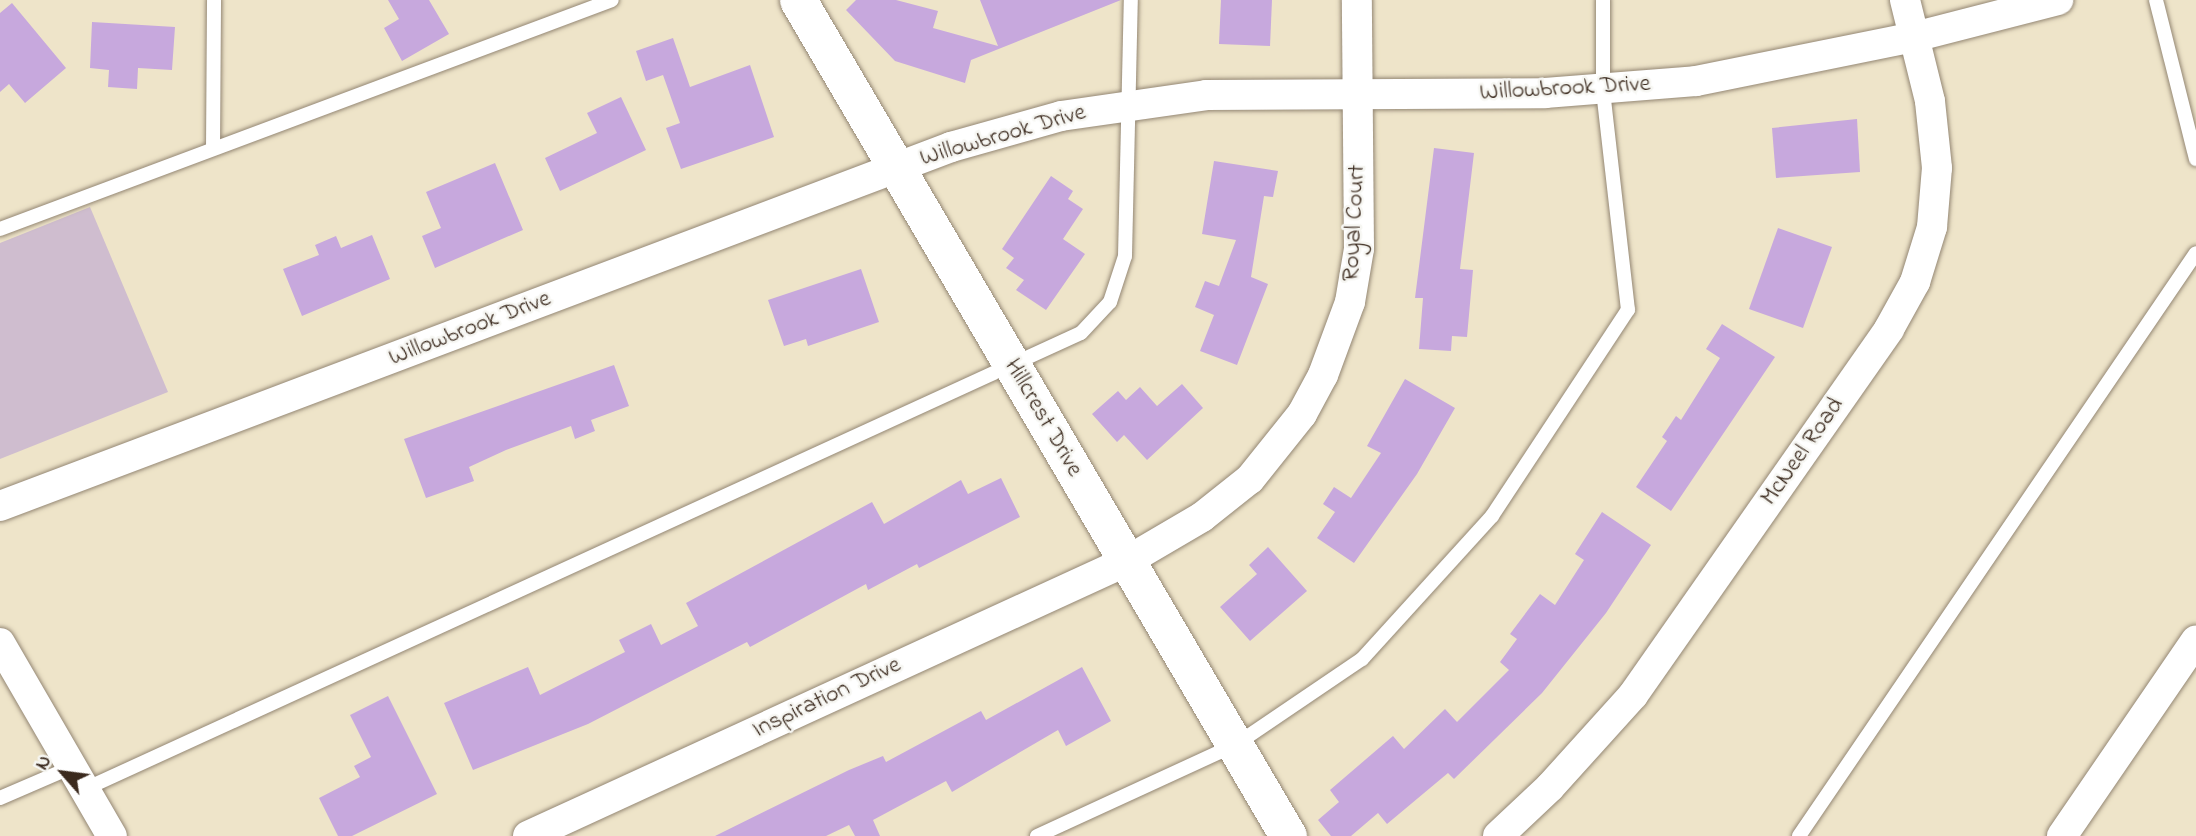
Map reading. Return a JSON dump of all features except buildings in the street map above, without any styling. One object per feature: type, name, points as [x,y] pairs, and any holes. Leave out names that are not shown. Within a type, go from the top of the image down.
[{"type":"street","name":"Hillcrest Drive","points":[[798,0],[1289,836]]},
{"type":"street","name":"Royal Court","points":[[1127,561],[1202,517],[1250,479],[1277,449],[1323,376],[1350,302],[1359,249],[1357,0]]},
{"type":"street","name":"McNeel Road","points":[[1498,836],[1550,787],[1633,695],[1889,329],[1915,282],[1932,227],[1937,168],[1930,101],[1905,0]]},
{"type":"street","name":"Willowbrook Drive","points":[[0,506],[896,168],[1049,120],[1130,104],[1206,95],[1603,89],[1696,81],[1914,37],[2058,0]]},
{"type":"street","name":"Inspiration Drive","points":[[527,836],[1127,561]]},
{"type":"street","points":[[2062,836],[2196,640]]},
{"type":"street","points":[[0,643],[112,836]]},
{"type":"lane","points":[[213,148],[214,0]]},
{"type":"lane","points":[[0,229],[612,0]]},
{"type":"lane","points":[[0,798],[78,778],[1013,366],[1082,333],[1110,302],[1125,256],[1130,0]]},
{"type":"lane","points":[[1037,836],[1235,745],[1362,659],[1431,588],[1492,516],[1628,310],[1603,89],[1602,0]]},
{"type":"lane","points":[[2156,0],[2196,159]]},
{"type":"lane","points":[[1799,836],[2196,253]]},
{"type":"shaded area","points":[[90,207],[168,392],[0,459],[0,243]]}]
